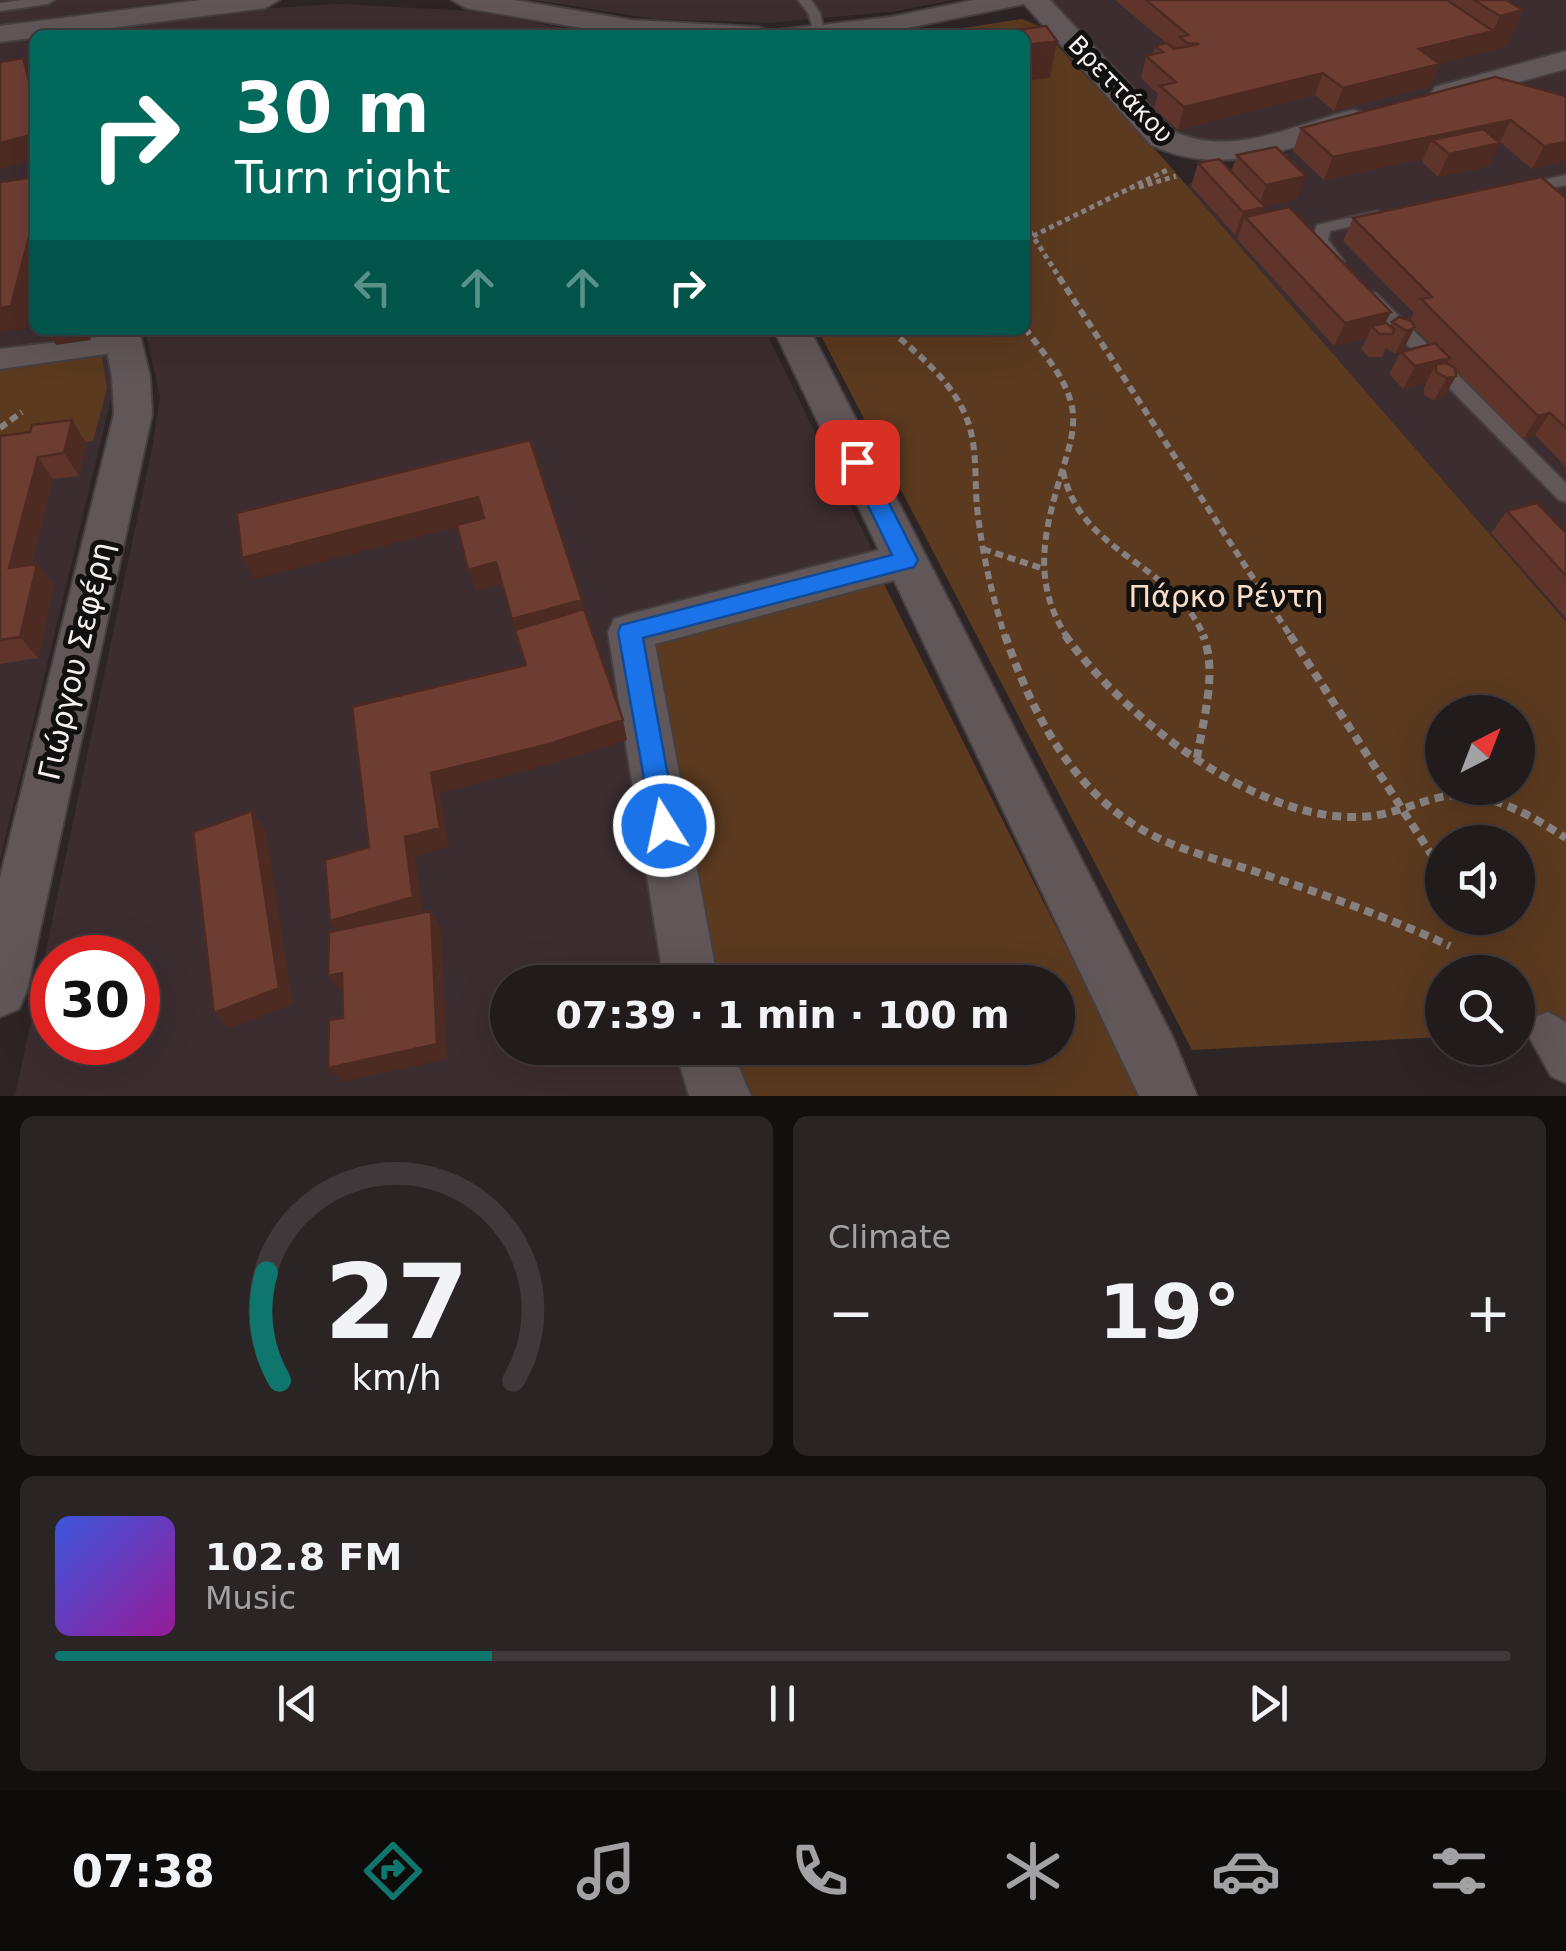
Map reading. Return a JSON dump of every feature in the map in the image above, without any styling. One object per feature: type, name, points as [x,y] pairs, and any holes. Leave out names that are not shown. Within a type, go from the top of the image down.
[{"type":"street","points":[[0,34],[46,21],[265,0]]},
{"type":"street","points":[[466,0],[641,30]]},
{"type":"street","points":[[840,30],[891,25],[1014,0]]},
{"type":"street","name":"Βρεττάκου","points":[[1035,0],[1162,138],[1187,151],[1212,155],[1240,150],[1374,113]]},
{"type":"street","points":[[1412,102],[1566,60]]},
{"type":"street","points":[[794,335],[1168,1096]]},
{"type":"street","points":[[0,359],[122,337]]},
{"type":"street","name":"Γιώργου Σεφέρη","points":[[0,990],[133,414],[122,337]]},
{"type":"street","points":[[689,965],[630,632],[906,560]]},
{"type":"street","points":[[708,1065],[713,1085],[722,1096]]},
{"type":"lane","points":[[804,0],[819,30]]},
{"type":"lane","points":[[0,7],[46,21]]},
{"type":"lane","points":[[1508,191],[1566,180]]},
{"type":"lane","points":[[1392,213],[1323,228],[1320,240],[1355,281],[1566,495]]},
{"type":"path","points":[[1030,237],[1139,186],[1175,166],[1187,151]]},
{"type":"path","points":[[1030,241],[1425,844]]},
{"type":"path","points":[[896,335],[935,370],[972,429],[983,550],[1006,636],[1040,715],[1062,754],[1111,808],[1136,827],[1170,844],[1323,895],[1450,946]]},
{"type":"path","points":[[1030,335],[1072,406],[1072,429],[1044,537],[1042,584],[1066,637],[1124,700],[1196,758],[1252,792],[1297,807],[1336,816],[1404,811],[1443,796],[1466,796],[1522,814],[1566,838]]},
{"type":"path","points":[[0,428],[22,412]]},
{"type":"path","points":[[1062,470],[1080,516],[1161,582],[1198,626],[1206,644],[1207,671],[1196,758]]},
{"type":"path","points":[[983,550],[1041,568]]},
{"type":"shaded area","points":[[0,0],[180,0],[0,25]]},
{"type":"shaded area","points":[[534,0],[952,0],[897,11],[771,23],[654,19]]},
{"type":"shaded area","points":[[1049,0],[1566,0],[1566,102],[1471,82],[1218,150],[1175,139]]},
{"type":"shaded area","points":[[340,4],[474,11],[575,30],[101,30],[236,10]]},
{"type":"shaded area","points":[[26,38],[30,48],[30,176],[0,182],[0,42]]},
{"type":"shaded area","points":[[1484,99],[1566,121],[1566,622],[1186,185],[1231,168]]},
{"type":"shaded area","points":[[30,188],[30,335],[103,335],[114,386],[0,860],[0,194]]},
{"type":"shaded area","points":[[146,335],[767,335],[872,550],[614,619],[668,965],[490,965],[490,1065],[688,1065],[707,1096],[15,1096],[30,1025],[30,1065],[160,1065],[160,935],[49,935],[153,444],[160,396]]},
{"type":"green space","name":"Πάρκο Ρέντη","points":[[1022,19],[1039,26],[1162,157],[1566,622],[1566,1033],[1535,1034],[1535,955],[1425,955],[1425,1038],[1192,1050],[821,335],[1030,335],[1030,30],[950,30]]},
{"type":"green space","points":[[101,354],[107,388],[93,441],[0,452],[0,365]]},
{"type":"green space","points":[[881,578],[1141,1096],[753,1096],[736,1065],[1075,1065],[1075,965],[709,965],[651,641]]},
{"type":"building","points":[[1146,0],[1447,0],[1493,31],[1419,49],[1440,64],[1343,88],[1323,73],[1184,107],[1160,86],[1176,82],[1146,56],[1163,52],[1155,46],[1167,43],[1174,49],[1199,44],[1187,43],[1180,37],[1188,35]]},
{"type":"building","points":[[1474,0],[1506,0],[1523,10],[1500,16]]},
{"type":"building","points":[[1046,26],[1057,41],[1030,45],[1030,30],[1015,30]]},
{"type":"building","points":[[23,58],[30,84],[30,135],[0,143],[0,62]]},
{"type":"building","points":[[1495,77],[1566,96],[1566,142],[1544,146],[1511,120],[1333,157],[1301,128]]},
{"type":"building","points":[[1483,129],[1500,143],[1449,154],[1432,140]]},
{"type":"building","points":[[1276,147],[1306,176],[1266,185],[1237,155]]},
{"type":"building","points":[[1219,159],[1265,207],[1243,212],[1198,163]]},
{"type":"building","points":[[1541,177],[1566,198],[1566,428],[1550,413],[1538,416],[1421,299],[1432,297],[1353,218]]},
{"type":"building","points":[[30,178],[30,233],[11,306],[0,308],[0,182]]},
{"type":"building","points":[[1289,207],[1391,312],[1345,323],[1245,217]]},
{"type":"building","points":[[1399,317],[1415,327],[1407,331],[1392,322]]},
{"type":"building","points":[[1386,323],[1394,329],[1393,334],[1379,334],[1372,326]]},
{"type":"building","points":[[1435,343],[1450,358],[1415,366],[1401,352]]},
{"type":"building","points":[[1446,363],[1455,368],[1456,376],[1447,378],[1436,372],[1436,364]]},
{"type":"building","points":[[72,420],[64,453],[38,457],[9,568],[37,564],[20,637],[0,640],[0,436],[30,432],[32,425]]},
{"type":"building","points":[[530,440],[582,600],[512,619],[496,562],[468,570],[457,525],[484,518],[478,497],[242,558],[237,513]]},
{"type":"building","points":[[1537,503],[1566,533],[1566,576],[1507,511]]},
{"type":"building","points":[[584,609],[623,720],[549,744],[431,773],[440,828],[405,837],[413,897],[330,921],[325,860],[369,847],[352,707],[526,665],[515,630]]},
{"type":"building","points":[[252,811],[279,988],[214,1013],[193,832]]},
{"type":"building","points":[[431,911],[437,1044],[328,1068],[329,1020],[343,1018],[342,973],[328,976],[329,932]]},
{"type":"route","points":[[664,826],[630,632],[906,560],[857,462]]}]
